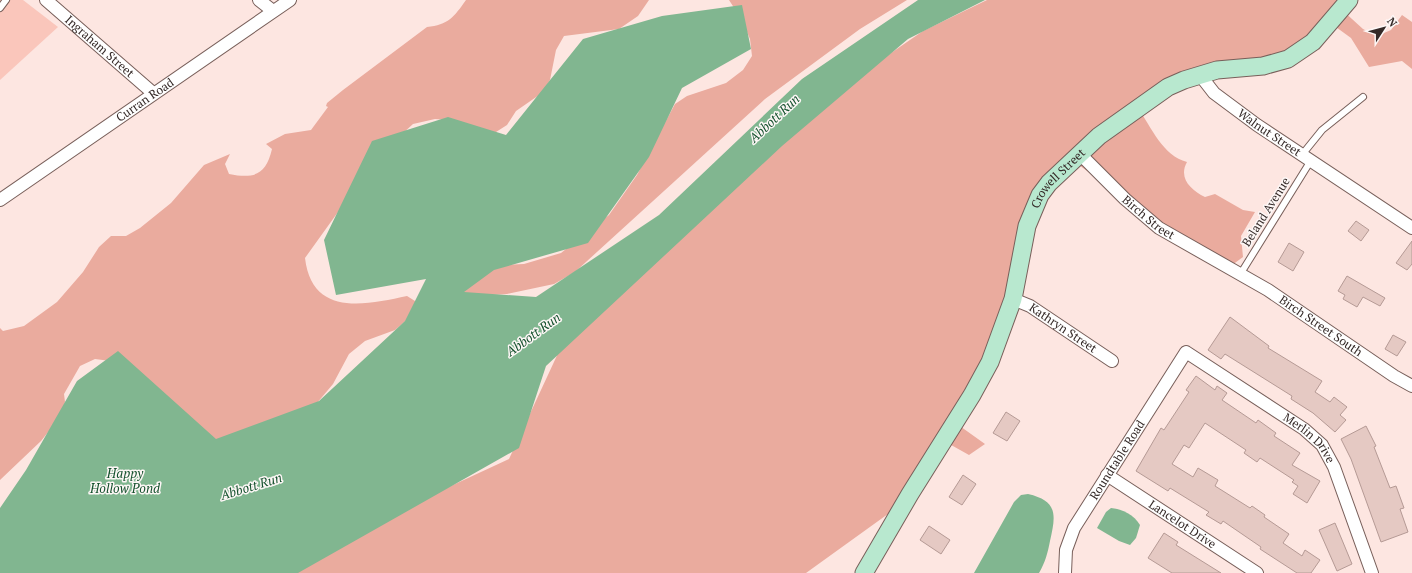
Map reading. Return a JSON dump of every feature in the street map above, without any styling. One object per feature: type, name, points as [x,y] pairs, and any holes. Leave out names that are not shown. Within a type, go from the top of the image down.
[{"type":"street","name":"Ingraham Street","points":[[46,0],[153,93]]},
{"type":"street","points":[[259,0],[273,11]]},
{"type":"street","name":"Curran Road","points":[[0,200],[153,93],[290,0]]},
{"type":"street","name":"Crowell Street","points":[[864,573],[910,494],[982,378],[1000,338],[1013,299],[1027,226],[1032,210],[1040,195],[1050,183],[1079,153],[1121,119],[1155,95],[1184,80],[1200,75],[1230,68],[1269,65],[1288,59],[1313,42],[1349,0]]},
{"type":"street","name":"Walnut Street","points":[[1200,75],[1214,93],[1305,159],[1412,228]]},
{"type":"street","name":"Birch Street","points":[[1079,153],[1126,199],[1159,228],[1229,267]]},
{"type":"street","name":"Birch Street South","points":[[1229,267],[1268,290],[1394,376],[1412,386]]},
{"type":"street","name":"Kathryn Street","points":[[1013,299],[1030,306],[1112,361]]},
{"type":"street","name":"Roundtable Road","points":[[1064,573],[1066,550],[1069,538],[1080,518],[1186,352]]},
{"type":"street","name":"Merlin Drive","points":[[1186,352],[1304,429],[1322,445],[1334,467],[1372,573]]},
{"type":"street","name":"Lancelot Drive","points":[[1107,475],[1258,573]]},
{"type":"lane","points":[[0,8],[6,0]]},
{"type":"lane","name":"Beland Avenue","points":[[1240,273],[1322,130],[1363,97]]},
{"type":"shaded area","points":[[0,0],[23,0],[58,27],[0,80]]},
{"type":"shaded area","points":[[466,0],[649,0],[638,16],[619,29],[564,36],[556,50],[550,80],[542,93],[516,111],[507,125],[496,132],[478,132],[449,120],[435,119],[413,124],[389,146],[305,258],[310,277],[318,290],[329,298],[343,302],[358,303],[374,302],[407,296],[415,301],[417,311],[395,330],[365,341],[349,354],[333,384],[317,403],[206,444],[118,362],[95,359],[80,366],[64,394],[65,402],[60,417],[41,441],[0,480],[0,328],[3,331],[24,326],[57,302],[83,272],[99,247],[111,236],[126,236],[140,228],[171,203],[204,165],[230,154],[225,164],[229,174],[245,176],[258,173],[266,165],[272,149],[266,144],[285,134],[311,130],[328,107],[326,106],[327,103],[427,27],[440,24],[450,19]]},
{"type":"shaded area","points":[[729,0],[907,0],[860,29],[765,99],[575,272],[554,284],[507,294],[458,297],[444,284],[503,265],[524,264],[561,253],[609,215],[637,175],[675,104],[687,96],[726,83],[743,70],[752,56],[750,39],[742,20]]},
{"type":"shaded area","points":[[987,0],[1347,0],[1341,9],[1363,29],[1377,36],[1391,30],[1402,15],[1412,22],[1412,69],[1402,61],[1369,67],[1351,38],[1329,22],[1308,47],[1204,72],[1138,108],[1164,147],[1171,154],[1187,162],[1184,173],[1185,178],[1187,183],[1195,191],[1205,197],[1215,194],[1243,210],[1255,212],[1241,236],[1243,257],[1228,268],[1146,213],[1076,163],[1047,184],[1011,297],[957,424],[985,444],[969,455],[944,441],[906,501],[806,573],[247,573],[384,517],[509,459],[560,349],[846,84],[923,31]]},
{"type":"water","name":"Happy Hollow Pond","points":[[918,0],[985,0],[908,39],[782,146],[546,366],[519,448],[298,573],[0,573],[0,508],[26,470],[77,381],[118,351],[216,439],[319,401],[405,321],[426,279],[336,295],[324,240],[372,141],[448,117],[506,135],[583,39],[662,16],[742,5],[751,49],[682,88],[649,157],[588,243],[494,270],[464,292],[536,297],[659,215],[802,79]]},
{"type":"water","points":[[1028,494],[1038,497],[1050,505],[1054,517],[1045,561],[1039,573],[974,573],[1014,502],[1021,495]]},
{"type":"water","points":[[1111,508],[1128,513],[1135,518],[1140,525],[1136,538],[1130,545],[1119,541],[1097,528],[1106,512]]},
{"type":"building","points":[[1356,221],[1369,230],[1361,241],[1348,231]]},
{"type":"building","points":[[1412,241],[1412,264],[1407,270],[1396,263]]},
{"type":"building","points":[[1289,243],[1304,252],[1293,271],[1278,262]]},
{"type":"building","points":[[1347,276],[1385,298],[1380,306],[1363,297],[1357,307],[1343,299],[1345,295],[1338,291]]},
{"type":"building","points":[[1230,317],[1269,346],[1268,348],[1322,381],[1315,392],[1330,402],[1334,397],[1347,407],[1340,415],[1346,420],[1335,432],[1313,413],[1291,399],[1292,396],[1225,354],[1221,359],[1208,350]]},
{"type":"building","points":[[1393,335],[1406,342],[1397,356],[1385,349]]},
{"type":"building","points":[[1196,376],[1215,390],[1217,386],[1227,393],[1222,400],[1256,423],[1258,420],[1276,433],[1274,436],[1300,453],[1292,465],[1320,481],[1307,503],[1293,494],[1298,486],[1292,482],[1294,480],[1260,458],[1257,462],[1244,453],[1246,450],[1205,423],[1189,448],[1184,445],[1172,464],[1193,477],[1198,468],[1218,480],[1215,486],[1250,508],[1252,506],[1265,515],[1264,517],[1289,534],[1283,543],[1302,556],[1305,550],[1320,560],[1311,573],[1297,573],[1260,549],[1261,547],[1223,521],[1221,524],[1206,515],[1209,512],[1170,488],[1168,491],[1136,471],[1161,428],[1164,430],[1189,392],[1186,390]]},
{"type":"building","points":[[1006,412],[1020,421],[1007,441],[993,433]]},
{"type":"building","points":[[1366,426],[1376,446],[1374,447],[1390,488],[1396,486],[1404,508],[1400,509],[1408,532],[1381,542],[1351,459],[1341,439]]},
{"type":"building","points":[[963,475],[976,484],[962,505],[949,497]]},
{"type":"building","points":[[1335,523],[1352,564],[1337,571],[1319,530]]},
{"type":"building","points":[[929,526],[950,540],[941,554],[920,540]]},
{"type":"building","points":[[1164,533],[1178,542],[1176,545],[1221,573],[1172,573],[1148,558]]},
{"type":"water label","name":"Abbott Run","points":[[774,118]]},
{"type":"water label","name":"Abbott Run","points":[[533,334]]},
{"type":"water label","name":"Abbott Run","points":[[251,486]]}]
